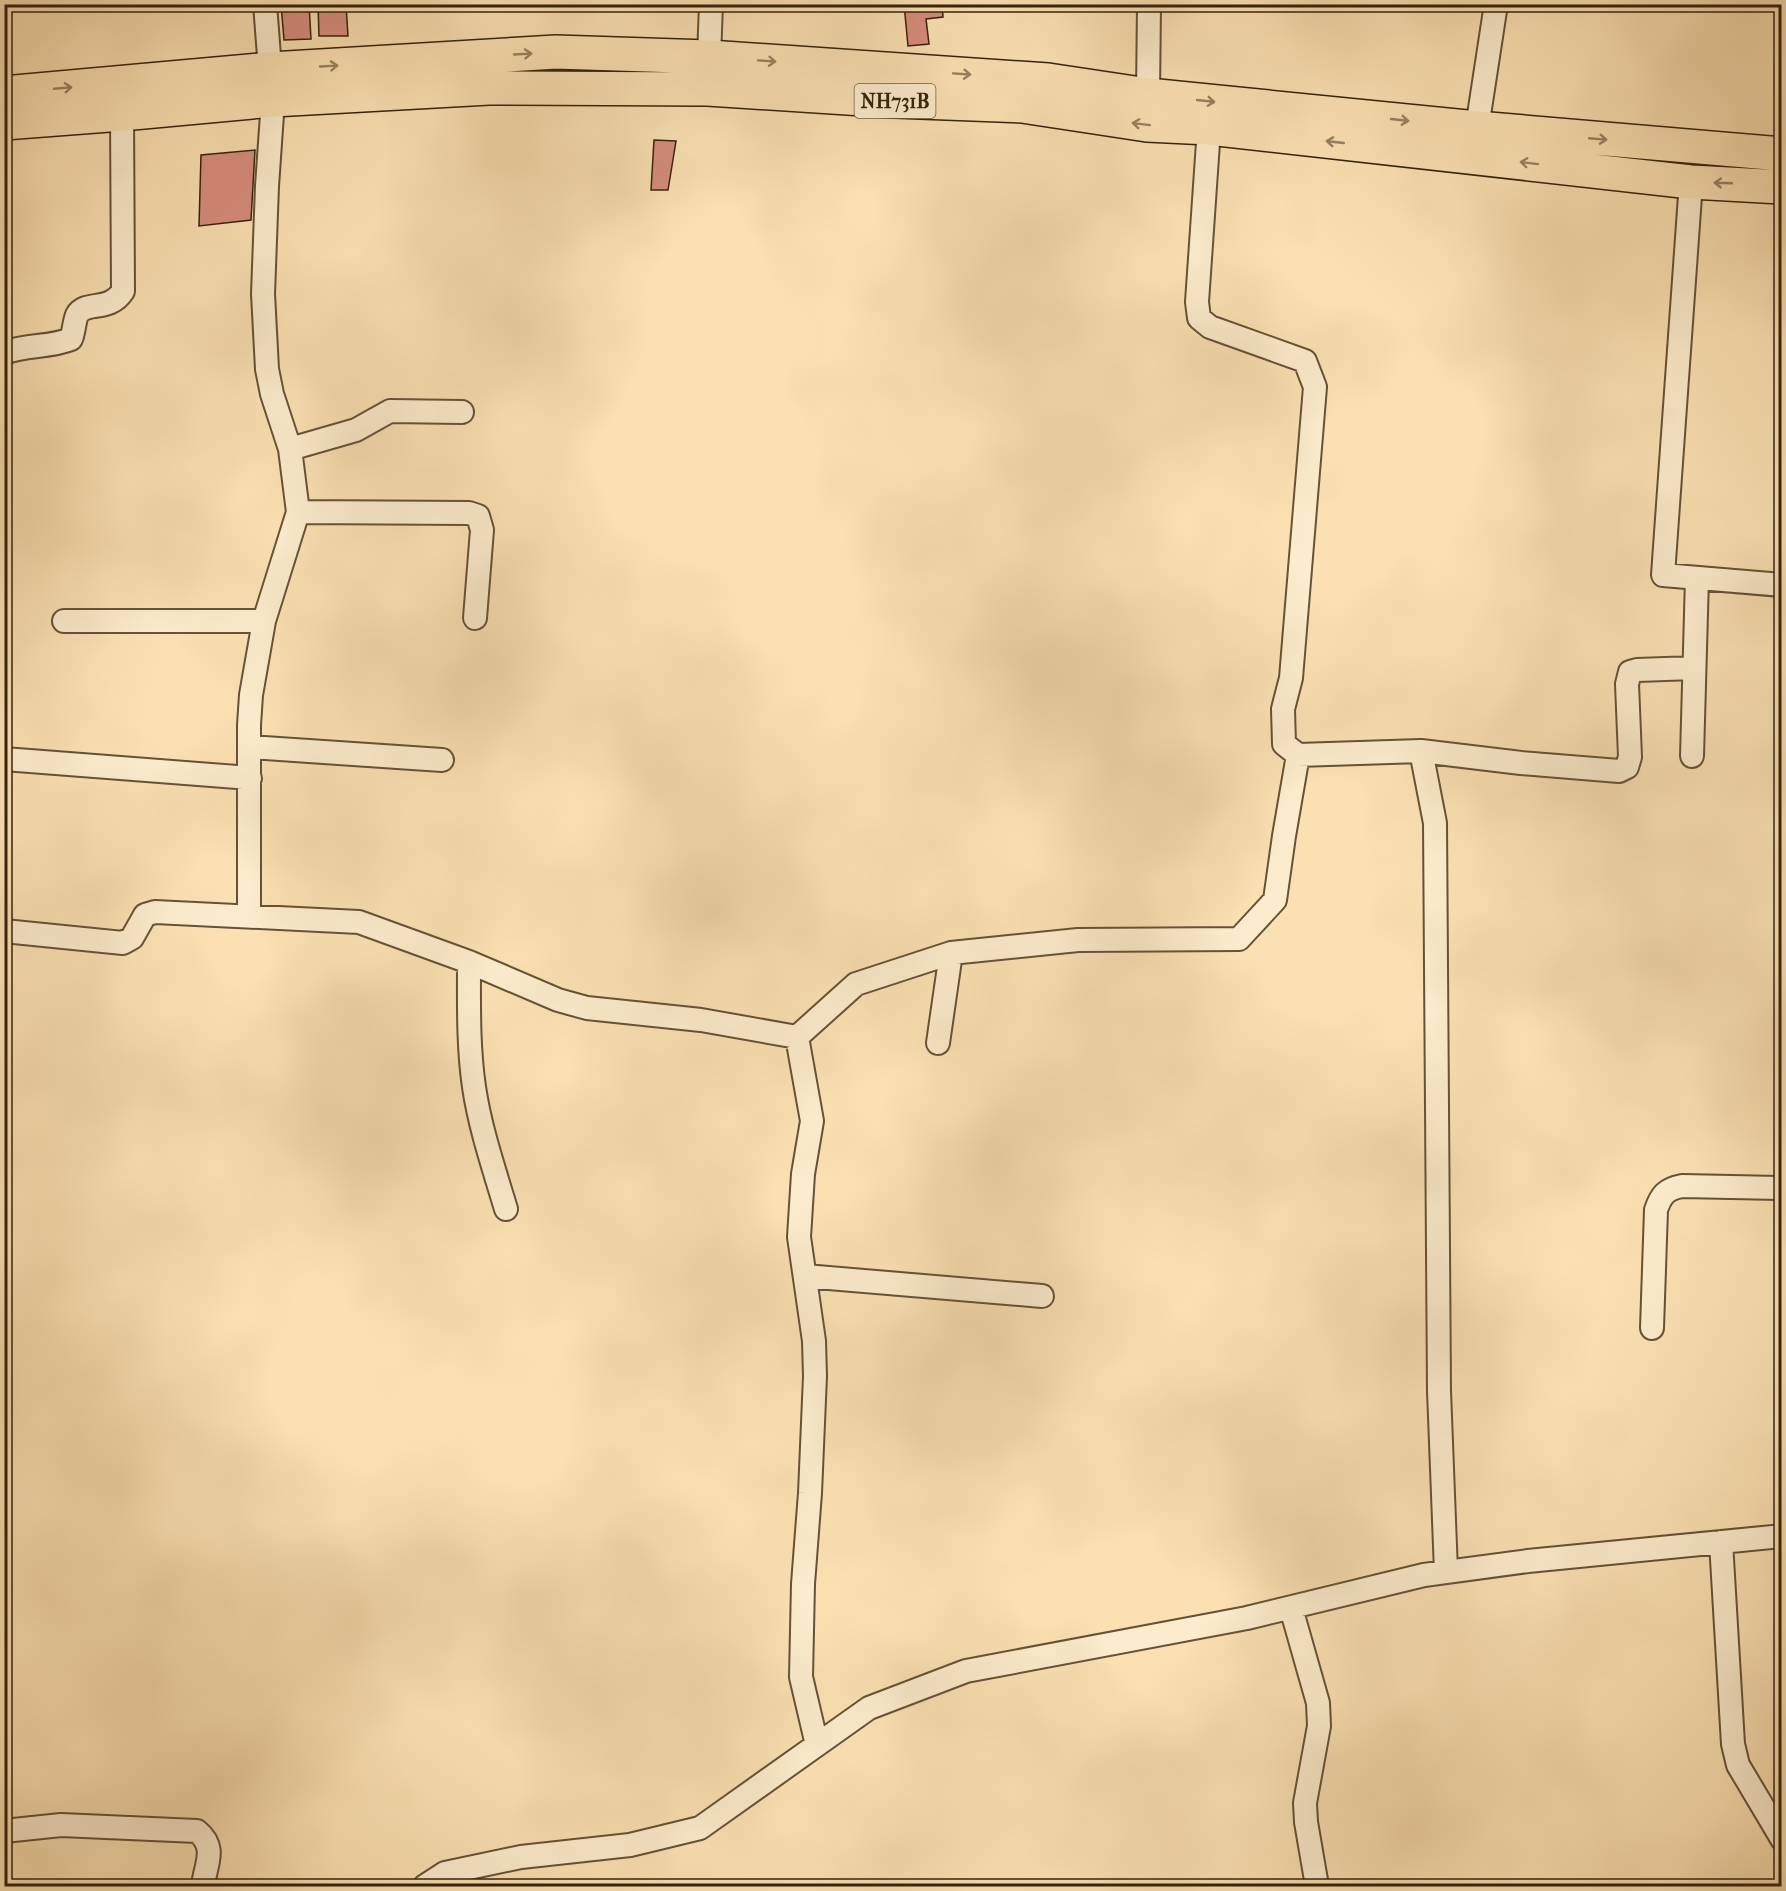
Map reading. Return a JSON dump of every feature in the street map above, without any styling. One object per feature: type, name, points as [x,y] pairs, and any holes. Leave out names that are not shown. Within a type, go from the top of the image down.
[{"type":"highway","points":[[4,93],[272,85],[556,52],[709,57],[1048,80],[1148,95],[1477,128],[1782,154]]},
{"type":"highway","name":"NH731B","points":[[4,123],[122,114],[272,85],[708,89],[1022,106],[1147,125],[1209,128],[1691,182],[1782,187]]},
{"type":"street","points":[[249,916],[251,694],[264,621],[298,512],[290,449],[272,394],[267,369],[263,294],[272,85],[265,4]]},
{"type":"street","points":[[709,57],[711,4]]},
{"type":"street","points":[[1148,95],[1149,4]]},
{"type":"street","points":[[1477,128],[1496,4]]},
{"type":"street","points":[[4,353],[16,349],[61,344],[71,339],[77,315],[83,309],[112,303],[123,291],[122,114]]},
{"type":"street","points":[[1209,128],[1197,302],[1199,318],[1210,327],[1305,361],[1315,387],[1291,678],[1283,709],[1284,744],[1298,755],[1421,751],[1521,763],[1619,771],[1627,767],[1630,757],[1627,684],[1630,672],[1694,668]]},
{"type":"street","points":[[1691,182],[1663,575],[1782,585]]},
{"type":"street","points":[[290,449],[356,430],[390,411],[462,412]]},
{"type":"street","points":[[298,512],[469,513],[478,516],[482,530],[475,618]]},
{"type":"street","points":[[1692,756],[1697,578]]},
{"type":"street","points":[[64,621],[264,621]]},
{"type":"street","points":[[249,747],[442,760]]},
{"type":"street","points":[[1421,751],[1435,823],[1439,1391],[1446,1572]]},
{"type":"street","points":[[797,1037],[856,984],[951,953],[1078,940],[1239,939],[1275,900],[1298,755]]},
{"type":"street","points":[[4,759],[250,778]]},
{"type":"street","points":[[4,931],[123,943],[132,938],[146,915],[155,912],[359,922],[469,962],[558,1000],[587,1008],[701,1020],[797,1037]]},
{"type":"street","points":[[938,1043],[951,953]]},
{"type":"street","points":[[469,962],[470,1055],[474,1090],[506,1209]]},
{"type":"street","points":[[797,1037],[812,1120],[803,1174],[799,1238],[814,1341],[815,1376],[803,1584],[801,1677],[817,1746]]},
{"type":"street","points":[[1652,1328],[1656,1210],[1661,1196],[1671,1188],[1682,1186],[1782,1188]]},
{"type":"street","points":[[805,1276],[1042,1296]]},
{"type":"street","points":[[425,1887],[446,1873],[478,1866],[521,1857],[630,1845],[700,1828],[869,1708],[966,1671],[1248,1618],[1424,1575],[1782,1536]]},
{"type":"street","points":[[1721,1542],[1733,1744],[1738,1765],[1782,1839]]},
{"type":"street","points":[[1291,1608],[1318,1702],[1319,1726],[1305,1803],[1317,1887]]},
{"type":"street","points":[[4,1831],[61,1825],[197,1832],[207,1839],[209,1852],[203,1887]]},
{"type":"building","points":[[281,4],[309,4],[311,39],[284,40]]},
{"type":"building","points":[[318,4],[346,4],[348,36],[319,36]]},
{"type":"building","points":[[904,4],[942,4],[943,17],[926,19],[929,44],[908,46]]},
{"type":"building","points":[[654,140],[676,141],[668,190],[651,190]]},
{"type":"building","points":[[255,150],[251,220],[199,226],[201,155]]}]
